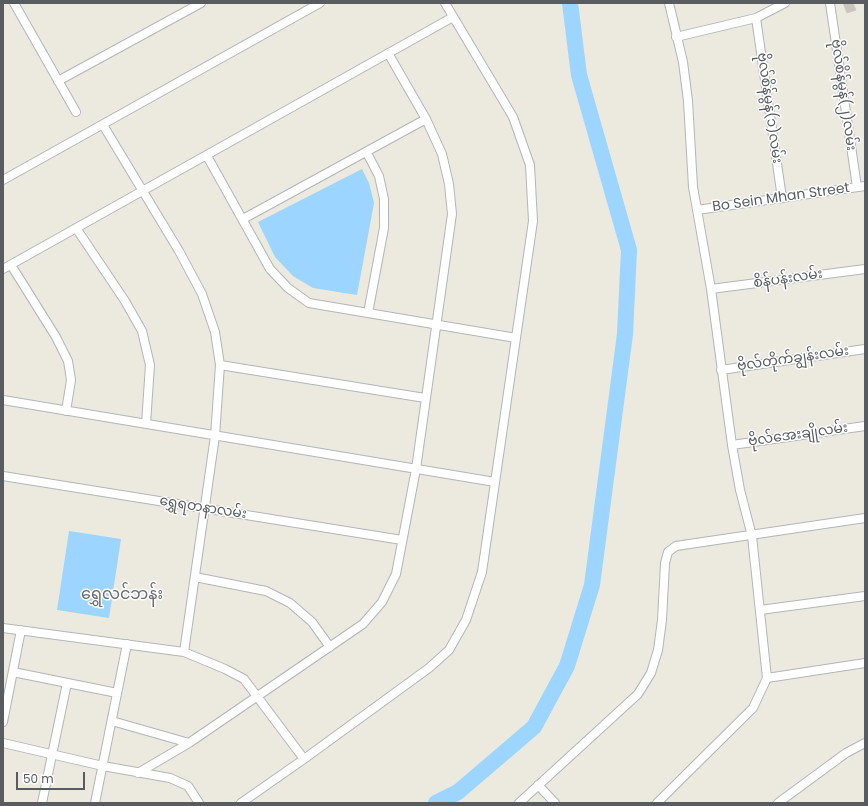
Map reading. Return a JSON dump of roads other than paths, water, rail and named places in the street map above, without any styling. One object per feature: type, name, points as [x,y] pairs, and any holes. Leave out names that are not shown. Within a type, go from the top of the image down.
[{"type":"street","points":[[14,3],[76,112]]},
{"type":"street","points":[[58,81],[201,3]]},
{"type":"street","points":[[3,180],[320,3]]},
{"type":"street","points":[[241,803],[304,760],[429,668],[449,650],[466,620],[482,572],[533,221],[530,165],[513,117],[445,3]]},
{"type":"street","points":[[663,801],[753,708],[767,678],[752,536],[740,490],[732,445],[711,290],[693,187],[688,101],[683,62],[669,3]]},
{"type":"street","points":[[676,36],[756,18],[785,3]]},
{"type":"street","name":"ဗိုလ်စိန်မွန်(၂)လမ်း","points":[[830,3],[861,186]]},
{"type":"street","points":[[3,269],[453,17]]},
{"type":"street","name":"ဗိုလ်စိန်မွန်(၁)လမ်း","points":[[756,18],[782,198]]},
{"type":"street","points":[[138,772],[189,742],[363,624],[382,602],[396,574],[416,469],[435,324],[452,214],[449,184],[442,154],[426,119],[388,53]]},
{"type":"street","points":[[243,220],[367,153],[426,119]]},
{"type":"street","points":[[103,125],[179,251],[202,294],[216,332],[220,365],[215,436],[206,508],[184,652]]},
{"type":"street","points":[[367,153],[379,176],[384,199],[384,228],[368,313]]},
{"type":"street","points":[[207,156],[270,269],[288,288],[309,303],[516,338]]},
{"type":"street","name":"Bo Sein Mhan Street","points":[[697,210],[861,186]]},
{"type":"street","points":[[76,228],[125,301],[142,331],[150,365],[146,424]]},
{"type":"street","points":[[11,265],[56,337],[68,361],[71,380],[66,411]]},
{"type":"street","name":"စိန်ပန်းလမ်း","points":[[711,290],[865,269]]},
{"type":"street","name":"ဗိုလ်တိုက်ချွန်းလမ်း","points":[[721,370],[865,349]]},
{"type":"street","points":[[220,365],[425,398]]},
{"type":"street","points":[[3,400],[495,482]]},
{"type":"street","name":"ဗိုလ်အေးချိုလမ်း","points":[[732,445],[865,426]]},
{"type":"street","name":"ရွှေရတနာလမ်း","points":[[3,476],[402,540]]},
{"type":"street","points":[[519,803],[638,694],[651,673],[658,650],[662,620],[665,564],[668,552],[676,546],[752,536],[865,518]]},
{"type":"street","points":[[195,576],[266,591],[290,603],[312,622],[330,647]]},
{"type":"street","points":[[760,610],[865,596]]},
{"type":"street","points":[[3,628],[184,652],[225,669],[244,679],[304,760]]},
{"type":"street","points":[[3,722],[21,630]]},
{"type":"street","points":[[95,803],[127,644]]},
{"type":"street","points":[[767,678],[865,664]]},
{"type":"street","points":[[13,672],[117,693]]},
{"type":"street","points":[[42,803],[67,683]]},
{"type":"street","points":[[112,721],[189,742]]},
{"type":"street","points":[[3,743],[103,766],[170,778],[188,786],[199,803]]},
{"type":"street","points":[[778,803],[846,753],[865,743]]},
{"type":"street","points":[[538,786],[555,803]]},
{"type":"water","points":[[362,169],[369,183],[374,203],[357,295],[313,288],[293,276],[275,257],[258,222]]},
{"type":"water","points":[[69,531],[121,539],[109,618],[57,610]]},
{"type":"waterway","points":[[436,803],[458,792],[534,727],[567,666],[592,585],[625,334],[629,250],[579,75],[570,3]]},
{"type":"district","name":"ရွှေလင်ဘန်း","points":[[122,595]]}]
